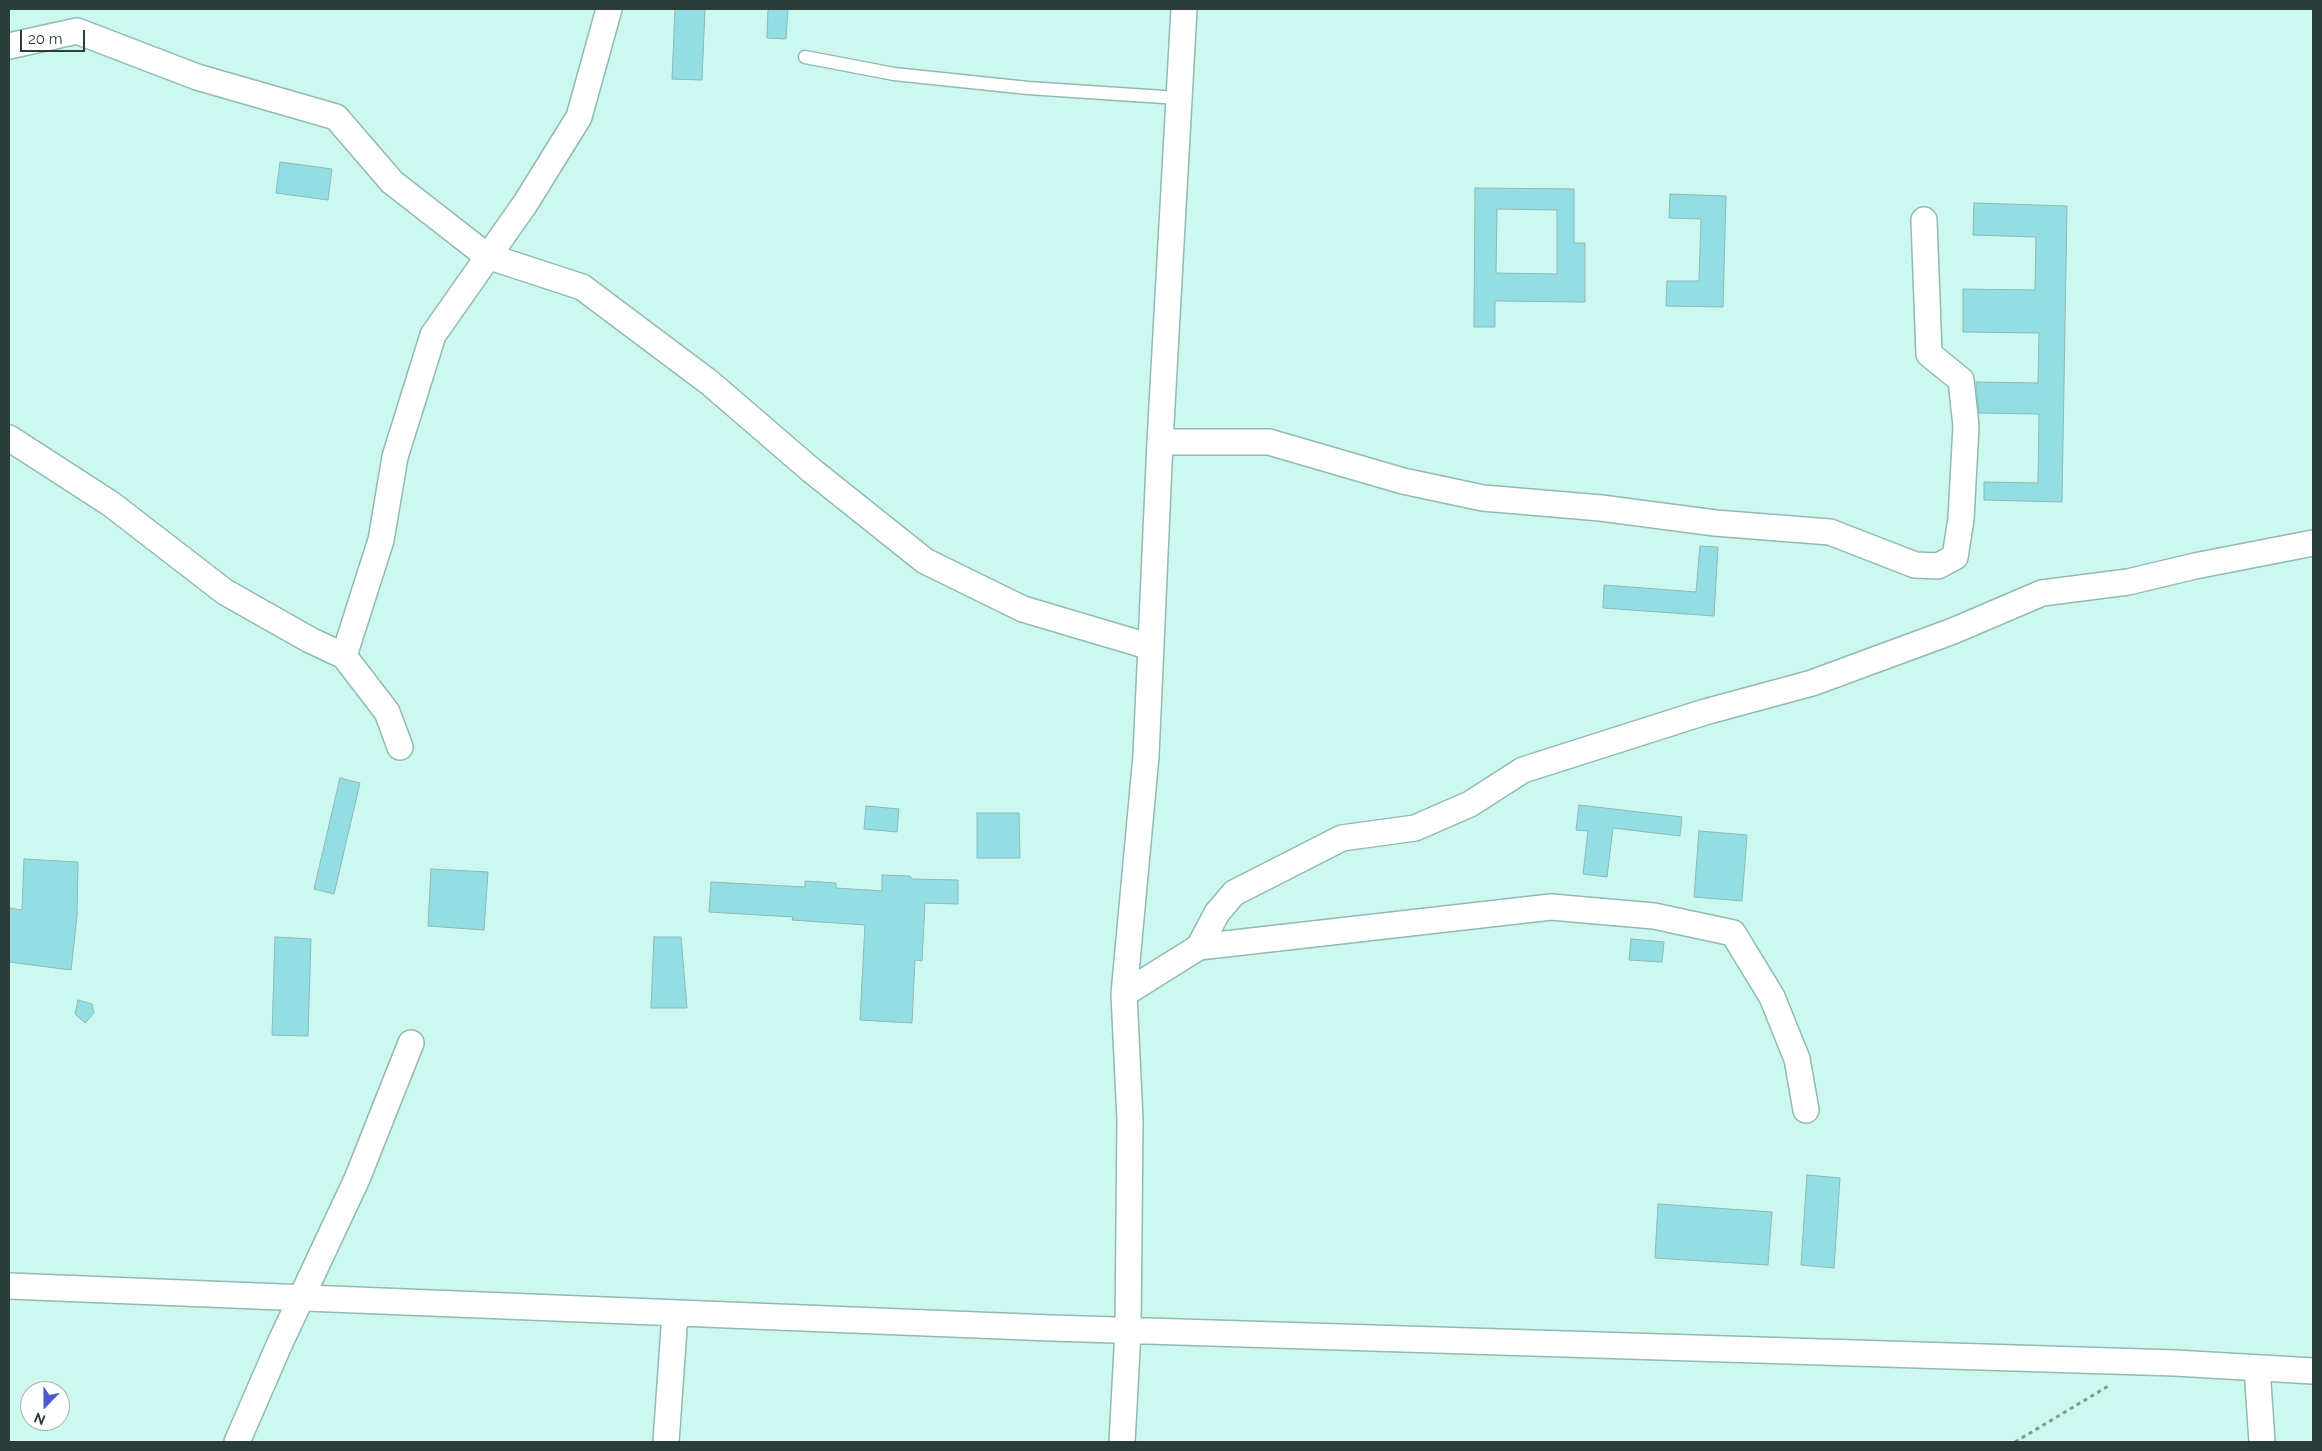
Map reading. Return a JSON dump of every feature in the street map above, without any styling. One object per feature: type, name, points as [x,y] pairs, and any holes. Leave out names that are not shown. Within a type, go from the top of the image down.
[{"type":"street","points":[[344,656],[381,540],[395,457],[433,335],[525,204],[579,117],[609,9]]},
{"type":"street","points":[[1122,1442],[1128,1331],[1130,1120],[1124,994],[1146,756],[1160,442],[1184,9]]},
{"type":"street","points":[[9,46],[77,31],[198,77],[336,117],[392,182],[487,256],[582,287],[710,383],[811,470],[925,560],[1023,609],[1151,647]]},
{"type":"street","points":[[1160,442],[1269,442],[1404,481],[1482,498],[1830,532],[1914,565],[1938,566],[1955,557],[1961,519],[1966,426],[1962,380],[1929,354],[1924,220]]},
{"type":"street","points":[[9,438],[111,504],[225,592],[310,640],[344,656],[387,712],[400,747]]},
{"type":"street","points":[[1199,946],[1218,913],[1234,893],[1342,838],[1415,828],[1470,804],[1523,770],[1705,712],[1812,683],[1953,630],[2042,593],[2128,582],[2313,543]]},
{"type":"street","points":[[1124,994],[1199,946],[1551,907],[1654,916],[1733,933],[1772,996],[1797,1059],[1806,1110]]},
{"type":"street","points":[[237,1442],[280,1343],[357,1179],[411,1043]]},
{"type":"street","points":[[9,1286],[1128,1331],[2175,1363],[2313,1371]]},
{"type":"street","points":[[666,1442],[675,1314]]},
{"type":"street","points":[[2257,1368],[2262,1442]]},
{"type":"lane","points":[[805,57],[894,74],[1028,88],[1179,98]]},
{"type":"path","points":[[2015,1442],[2116,1382]]},
{"type":"building","points":[[675,9],[705,9],[702,80],[672,79]]},
{"type":"building","points":[[768,9],[788,9],[786,39],[767,38]]},
{"type":"building","points":[[280,162],[332,169],[328,200],[276,193]]},
{"type":"building","points":[[1475,188],[1574,189],[1574,243],[1585,243],[1585,302],[1495,301],[1495,327],[1474,327]],"holes":[[[1497,209],[1557,210],[1557,274],[1496,273]]]},
{"type":"building","points":[[1670,194],[1726,196],[1723,307],[1666,306],[1667,281],[1699,281],[1701,219],[1669,218]]},
{"type":"building","points":[[1974,203],[2067,206],[2062,502],[1984,500],[1984,482],[2038,483],[2039,414],[1979,413],[1976,382],[2038,383],[2039,333],[1963,332],[1963,289],[2035,290],[2036,237],[1973,235]]},
{"type":"building","points":[[1700,546],[1718,547],[1714,616],[1603,608],[1604,585],[1696,592]]},
{"type":"building","points":[[340,778],[360,783],[334,894],[314,889]]},
{"type":"building","points":[[1579,805],[1682,817],[1680,836],[1613,828],[1607,877],[1583,874],[1588,831],[1576,830]]},
{"type":"building","points":[[866,806],[899,809],[897,832],[864,829]]},
{"type":"building","points":[[977,813],[1019,813],[1020,858],[977,858]]},
{"type":"building","points":[[1699,831],[1747,835],[1742,901],[1694,897]]},
{"type":"building","points":[[24,859],[78,862],[77,916],[71,970],[9,962],[9,908],[22,910]]},
{"type":"building","points":[[431,869],[488,872],[484,930],[428,926]]},
{"type":"building","points":[[882,875],[910,876],[912,879],[958,880],[958,904],[925,903],[922,961],[915,960],[912,1023],[860,1020],[865,925],[792,920],[793,917],[709,912],[711,882],[805,887],[805,881],[836,883],[836,888],[882,891]]},
{"type":"building","points":[[275,937],[311,939],[308,1036],[272,1035]]},
{"type":"building","points":[[654,937],[681,937],[687,1008],[651,1008]]},
{"type":"building","points":[[1631,939],[1664,942],[1662,962],[1629,960]]},
{"type":"building","points":[[78,1000],[92,1004],[94,1013],[85,1023],[75,1014]]},
{"type":"building","points":[[1807,1175],[1840,1178],[1834,1268],[1801,1265]]},
{"type":"building","points":[[1658,1204],[1772,1212],[1768,1265],[1655,1258]]}]
